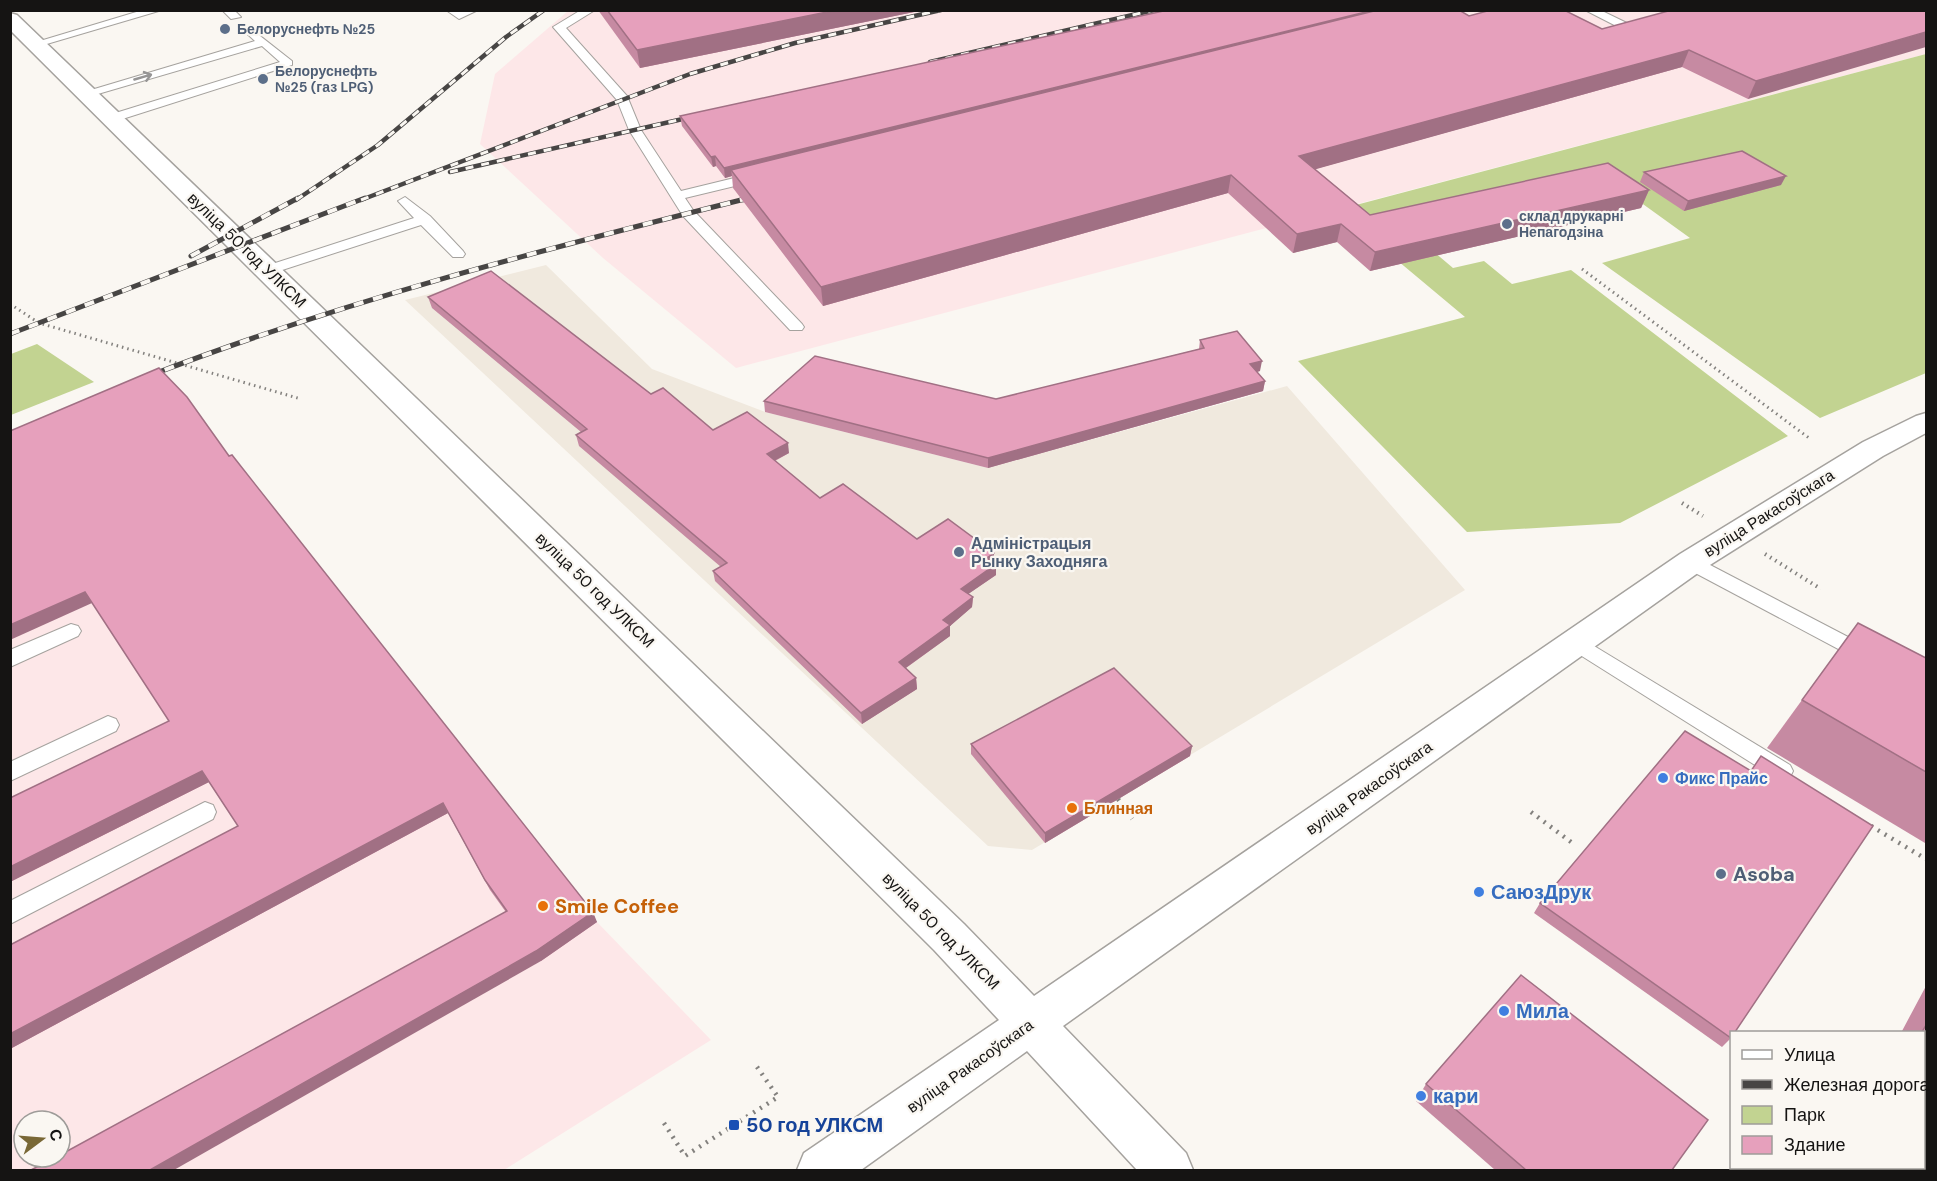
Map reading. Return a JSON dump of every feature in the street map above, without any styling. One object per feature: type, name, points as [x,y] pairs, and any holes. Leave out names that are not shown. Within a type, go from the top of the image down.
[{"type":"main road","name":"вуліца 50 год УЛКСМ","points":[[10,19],[949,937],[1169,1170]]},
{"type":"main road","name":"вуліца Ракасоўскага","points":[[821,1170],[1691,561],[1873,448],[1926,422]]},
{"type":"lane","points":[[36,44],[157,10]]},
{"type":"lane","points":[[451,10],[459,16],[473,10]]},
{"type":"lane","points":[[590,10],[559,27],[623,99],[635,130],[688,213],[796,327]]},
{"type":"lane","points":[[1590,10],[1632,30],[1653,24]]},
{"type":"lane","points":[[113,118],[288,63],[250,31]]},
{"type":"lane","points":[[87,93],[264,42]]},
{"type":"lane","points":[[677,196],[770,173]]},
{"type":"lane","points":[[405,201],[458,254]]},
{"type":"lane","points":[[268,270],[425,219]]},
{"type":"lane","points":[[1691,561],[1787,610],[1887,666]]},
{"type":"lane","points":[[10,659],[71,632]]},
{"type":"lane","points":[[1576,643],[1801,783]]},
{"type":"lane","points":[[10,772],[108,725]]},
{"type":"lane","points":[[10,913],[205,812]]},
{"type":"path","points":[[1582,269],[1809,438]]},
{"type":"path","points":[[10,304],[39,323],[301,399]]},
{"type":"path","points":[[1118,799],[1132,819]]},
{"type":"path","points":[[1531,812],[1575,845]]},
{"type":"path","points":[[1871,826],[1926,859]]},
{"type":"path","points":[[664,1123],[685,1156],[778,1097],[755,1064]]},
{"type":"shaded area","points":[[568,11],[1926,11],[1926,54],[736,368],[603,258],[480,144],[495,74]]},
{"type":"shaded area","points":[[546,265],[652,369],[765,412],[988,468],[1287,386],[1465,590],[1032,850],[988,846],[405,300]]},
{"type":"shaded area","points":[[11,444],[222,450],[597,922],[711,1040],[504,1170],[11,1170]]},
{"type":"green space","points":[[1926,54],[1926,373],[1820,418],[1602,263],[1690,238],[1604,176],[1401,224],[1453,268],[1484,261],[1512,284],[1571,270],[1788,436],[1620,523],[1467,532],[1298,361],[1465,317],[1337,210]]},
{"type":"green space","points":[[37,344],[94,382],[11,415],[11,354]]},
{"type":"building","points":[[607,10],[837,10],[637,50]]},
{"type":"building","points":[[1168,10],[1374,10],[724,168],[715,156],[711,157],[680,116]]},
{"type":"building","points":[[1378,10],[1459,10],[1469,16],[1491,10],[1564,10],[1602,29],[1672,10],[1926,10],[1926,32],[1756,81],[1689,50],[1299,156],[1370,215],[1608,163],[1649,190],[1375,252],[1341,224],[1297,234],[1231,175],[821,287],[731,170]]},
{"type":"building","points":[[1742,151],[1786,176],[1688,201],[1644,172]]},
{"type":"building","points":[[491,271],[651,394],[663,388],[713,430],[747,412],[788,443],[767,454],[820,498],[843,484],[917,539],[948,519],[994,553],[987,558],[996,564],[961,589],[973,597],[943,620],[950,625],[899,662],[916,678],[861,713],[713,571],[727,563],[576,435],[587,429],[428,297]]},
{"type":"building","points":[[1237,331],[1262,361],[1250,364],[1265,381],[988,458],[764,401],[815,356],[996,399],[1204,348],[1200,340]]},
{"type":"building","points":[[159,368],[187,397],[229,456],[232,455],[593,912],[536,951],[150,1170],[31,1170],[72,1169],[72,1148],[507,911],[485,880],[443,803],[10,1034],[10,945],[238,826],[202,771],[10,867],[10,798],[169,721],[85,592],[10,625],[10,431]]},
{"type":"building","points":[[1858,623],[1926,658],[1926,772],[1802,700]]},
{"type":"building","points":[[1114,668],[1192,746],[1045,833],[971,744]]},
{"type":"building","points":[[1685,731],[1751,771],[1761,756],[1873,826],[1736,1031],[1730,1031],[1730,1037],[1540,903]]},
{"type":"building","points":[[1521,975],[1708,1120],[1672,1170],[1526,1170],[1426,1084]]},
{"type":"building","points":[[1926,1025],[1926,1094],[1925,1031],[1923,1031]]},
{"type":"building","points":[[1926,1106],[1926,1170],[1894,1170],[1925,1169]]},
{"type":"building","points":[[1867,1169],[1868,1170],[1839,1170]]},
{"type":"railway","points":[[296,200],[378,145],[506,37],[544,10]]},
{"type":"railway","points":[[361,200],[690,74],[795,43],[941,10]]},
{"type":"railway","points":[[930,62],[1154,10]]},
{"type":"railway","points":[[450,172],[696,116]]},
{"type":"railway","points":[[743,200],[758,196]]},
{"type":"railway","points":[[191,256],[298,198]]},
{"type":"railway","points":[[10,334],[365,198]]},
{"type":"railway","points":[[146,377],[369,300],[520,257],[749,198]]},
{"type":"place","name":"Белоруснефть №25","points":[[225,29]]},
{"type":"place","name":"Белоруснефть №25 (газ LPG)","points":[[263,79]]},
{"type":"place","name":"склад друкарні Непагодзіна","points":[[1507,224]]},
{"type":"place","name":"Адміністрацыя Рынку Заходняга","points":[[959,552]]},
{"type":"place","name":"Фикс Прайс","points":[[1663,778]]},
{"type":"place","name":"Блинная","points":[[1072,808]]},
{"type":"place","name":"Asoba","points":[[1721,874]]},
{"type":"place","name":"СаюзДрук","points":[[1479,892]]},
{"type":"place","name":"Smile Coffee","points":[[543,906]]},
{"type":"place","name":"Мила","points":[[1504,1011]]},
{"type":"place","name":"кари","points":[[1421,1096]]},
{"type":"place","name":"50 год УЛКСМ","points":[[734,1125]]}]
